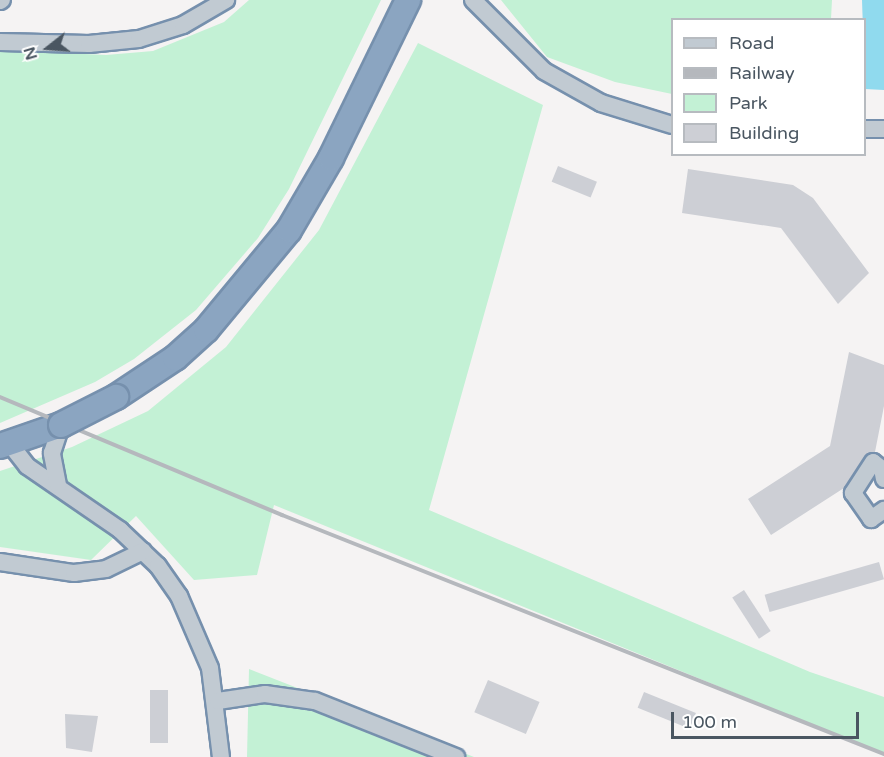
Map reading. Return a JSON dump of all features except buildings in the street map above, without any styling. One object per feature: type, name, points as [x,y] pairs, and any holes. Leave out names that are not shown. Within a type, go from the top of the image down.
[{"type":"highway","points":[[5,445],[61,425],[143,381],[226,310],[289,230],[331,158],[408,0]]},
{"type":"street","points":[[0,42],[89,44],[139,39],[183,25],[226,0]]},
{"type":"street","points":[[474,0],[544,71],[601,103],[671,125]]},
{"type":"street","points":[[866,129],[884,129]]},
{"type":"street","points":[[58,485],[52,461],[61,425]]},
{"type":"street","points":[[5,445],[27,466],[58,485],[143,551],[186,609],[210,668],[218,701],[221,757]]},
{"type":"street","points":[[884,479],[882,469],[873,462],[853,493],[871,519],[884,510]]},
{"type":"street","points":[[0,562],[74,573],[120,564],[143,551]]},
{"type":"street","points":[[218,701],[265,694],[315,701],[456,757]]},
{"type":"green space","points":[[249,0],[381,0],[289,189],[258,238],[196,310],[134,359],[95,382],[0,423],[0,50],[106,55],[153,51],[224,22]]},
{"type":"green space","points":[[501,0],[832,0],[831,18],[671,18],[671,94],[615,82],[547,57]]},
{"type":"green space","points":[[418,43],[543,105],[429,510],[810,672],[884,697],[884,754],[274,505],[257,575],[194,580],[136,516],[91,560],[0,547],[0,471],[72,447],[148,411],[226,347],[319,230]]},
{"type":"green space","points":[[249,669],[474,757],[247,757]]},
{"type":"water","points":[[862,0],[884,0],[884,90],[866,89],[866,18],[863,18]]},
{"type":"railway","points":[[0,397],[282,515],[884,754]]}]
